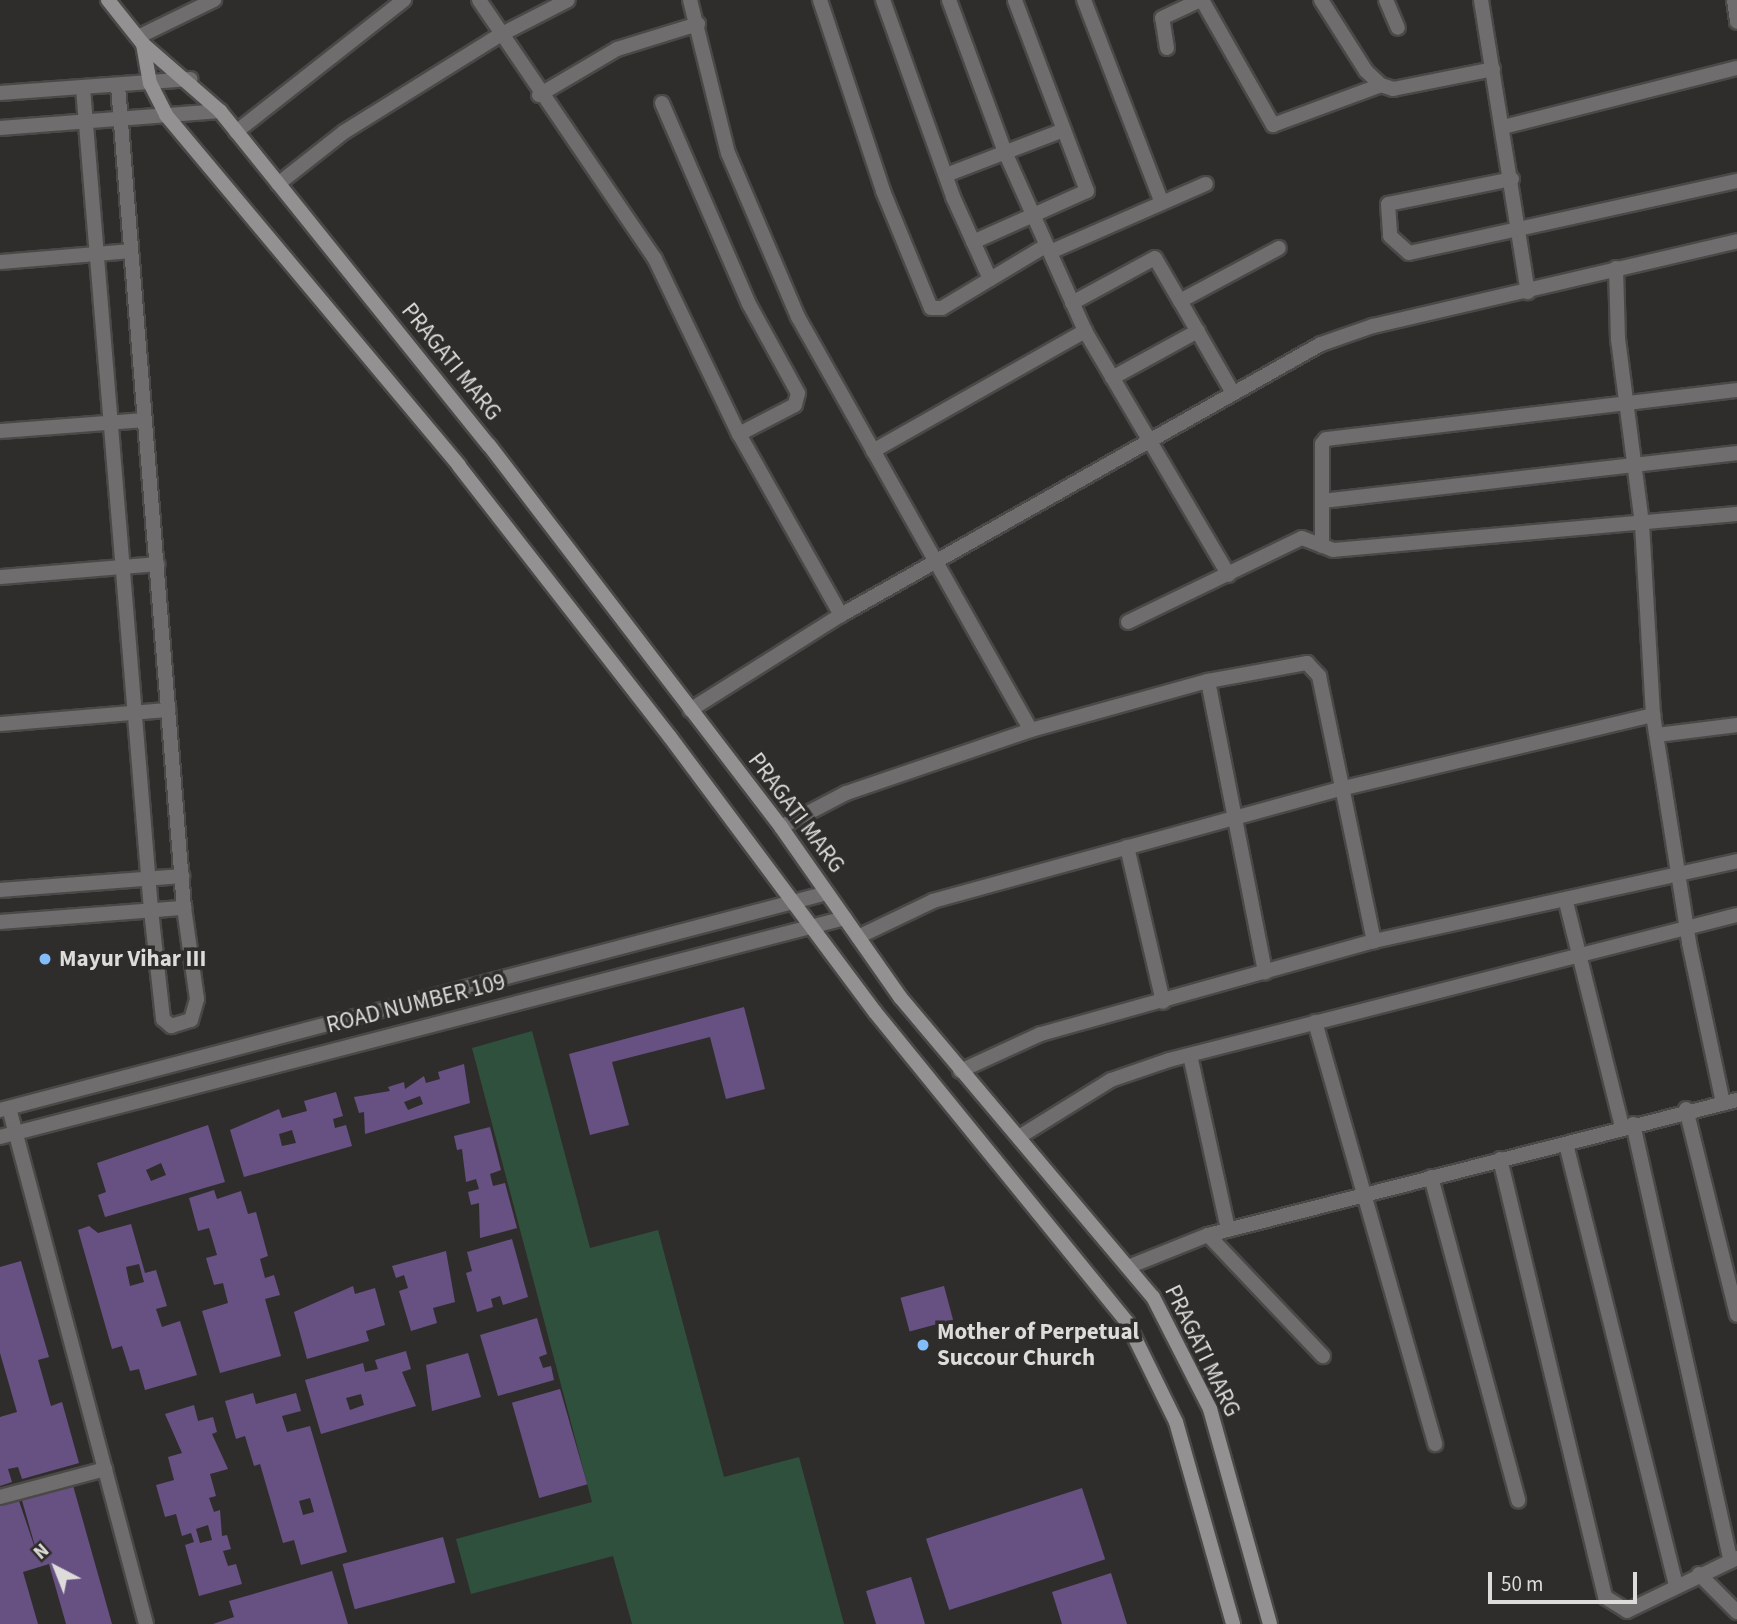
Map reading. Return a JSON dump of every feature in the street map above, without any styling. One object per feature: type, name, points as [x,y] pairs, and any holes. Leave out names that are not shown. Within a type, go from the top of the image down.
[{"type":"main road","points":[[108,0],[140,40],[150,83],[166,115],[459,466],[795,901],[875,1012],[1128,1322],[1176,1422],[1233,1624]]},
{"type":"main road","name":"PRAGATI MARG","points":[[140,40],[190,79],[220,111],[489,444],[781,827],[858,937],[960,1071],[1153,1297],[1210,1409],[1270,1624]]},
{"type":"street","points":[[140,40],[214,0]]},
{"type":"street","points":[[236,132],[404,0]]},
{"type":"street","points":[[479,0],[539,95],[656,259],[739,435],[841,615]]},
{"type":"street","points":[[278,184],[344,132],[500,35],[568,0]]},
{"type":"street","points":[[690,0],[728,153],[798,317],[940,564],[1031,730]]},
{"type":"street","points":[[820,0],[883,191],[929,304],[942,308],[1049,248],[1206,184]]},
{"type":"street","points":[[883,0],[946,175],[990,279]]},
{"type":"street","points":[[949,0],[1005,152],[1084,331],[1148,445],[1229,575]]},
{"type":"street","points":[[973,242],[1087,191],[1015,0]]},
{"type":"street","points":[[1084,0],[1161,201]]},
{"type":"street","points":[[1167,48],[1160,25],[1175,5],[1201,0],[1269,123],[1381,85]]},
{"type":"street","points":[[1321,0],[1366,71],[1381,85],[1393,89],[1493,69]]},
{"type":"street","points":[[1386,0],[1398,27]]},
{"type":"street","points":[[1480,0],[1520,227],[1528,292]]},
{"type":"street","points":[[1734,0],[1737,22]]},
{"type":"street","points":[[539,95],[617,49],[698,24]]},
{"type":"street","points":[[1503,127],[1737,68]]},
{"type":"street","points":[[0,93],[190,79]]},
{"type":"street","points":[[82,88],[151,910],[163,1018],[171,1026],[191,1020],[197,999],[184,908],[118,86]]},
{"type":"street","points":[[662,103],[749,304],[798,393],[795,405],[739,435]]},
{"type":"street","points":[[0,128],[220,111]]},
{"type":"street","points":[[946,175],[1064,130]]},
{"type":"street","points":[[1511,179],[1388,204],[1387,224],[1394,244],[1409,253],[1737,181]]},
{"type":"street","points":[[690,710],[841,615],[940,564],[1321,344],[1373,326],[1528,292],[1616,268],[1737,241]]},
{"type":"street","points":[[1180,301],[1279,248]]},
{"type":"street","points":[[0,262],[131,251]]},
{"type":"street","points":[[1072,303],[1155,258],[1233,393]]},
{"type":"street","points":[[1128,1267],[1208,1235],[1566,1144],[1685,1109],[1730,1101],[1687,926],[1653,715],[1642,524],[1626,402],[1616,268]]},
{"type":"street","points":[[873,451],[1084,331]]},
{"type":"street","points":[[1112,378],[1198,331]]},
{"type":"street","points":[[1322,546],[1322,444],[1334,436],[1737,390]]},
{"type":"street","points":[[0,431],[145,420]]},
{"type":"street","points":[[1323,501],[1737,453]]},
{"type":"street","points":[[1128,622],[1229,575],[1294,540],[1308,538],[1333,550],[1484,540],[1737,514]]},
{"type":"street","points":[[0,577],[157,564]]},
{"type":"street","points":[[781,827],[846,793],[1031,730],[1208,681],[1307,663],[1316,667],[1344,788],[1374,942]]},
{"type":"street","points":[[1208,681],[1265,972]]},
{"type":"street","points":[[0,724],[168,710]]},
{"type":"street","points":[[858,937],[933,901],[1344,788],[1653,715]]},
{"type":"street","points":[[1657,735],[1737,725]]},
{"type":"street","points":[[1127,847],[1163,1002]]},
{"type":"street","points":[[960,1071],[1041,1034],[1374,942],[1566,902],[1678,872],[1737,861]]},
{"type":"street","points":[[0,890],[182,876]]},
{"type":"street","name":"ROAD NUMBER 109","points":[[4,1109],[827,893]]},
{"type":"street","points":[[1500,1159],[1605,1597],[1627,1611],[1675,1585],[1734,1559],[1627,1126],[1566,902]]},
{"type":"street","points":[[0,922],[184,908]]},
{"type":"street","points":[[1019,1137],[1111,1080],[1189,1055],[1578,953],[1737,915]]},
{"type":"street","name":"ROAD NUMBER 109","points":[[0,1137],[845,918]]},
{"type":"street","points":[[1315,1022],[1435,1444]]},
{"type":"street","points":[[1189,1055],[1228,1230]]},
{"type":"street","points":[[4,1109],[15,1133],[146,1624]]},
{"type":"street","points":[[1685,1109],[1737,1315]]},
{"type":"street","points":[[1566,1144],[1675,1585]]},
{"type":"street","points":[[1431,1177],[1518,1500]]},
{"type":"street","points":[[1208,1235],[1323,1356]]},
{"type":"street","points":[[0,1497],[105,1469]]},
{"type":"street","points":[[1699,1574],[1737,1612]]},
{"type":"green space","points":[[532,1031],[590,1248],[658,1230],[724,1477],[799,1457],[844,1624],[632,1624],[613,1556],[471,1594],[456,1539],[592,1502],[472,1048]]},
{"type":"building","points":[[744,1007],[765,1089],[726,1099],[710,1037],[612,1062],[629,1125],[590,1135],[569,1054]]},
{"type":"building","points":[[464,1064],[470,1103],[365,1134],[364,1112],[359,1113],[354,1097],[390,1091],[388,1087],[404,1082],[405,1089],[424,1076],[426,1083],[440,1079],[438,1072]],"holes":[[[420,1096],[423,1104],[408,1110],[404,1102]]]},
{"type":"building","points":[[336,1092],[343,1116],[333,1119],[335,1128],[346,1125],[352,1146],[244,1177],[230,1130],[279,1109],[282,1118],[307,1111],[304,1101]],"holes":[[[292,1130],[296,1143],[282,1146],[279,1134]]]},
{"type":"building","points":[[208,1125],[225,1182],[105,1217],[98,1195],[106,1192],[97,1163]],"holes":[[[161,1163],[166,1175],[151,1181],[146,1170]]]},
{"type":"building","points":[[490,1127],[501,1170],[490,1174],[493,1186],[505,1183],[517,1228],[480,1238],[479,1203],[471,1205],[468,1192],[479,1189],[476,1179],[466,1182],[462,1149],[457,1150],[454,1136]]},
{"type":"building","points":[[214,1190],[217,1199],[241,1191],[248,1214],[256,1212],[268,1256],[260,1259],[265,1278],[274,1275],[280,1295],[265,1299],[281,1356],[220,1373],[202,1311],[228,1303],[223,1283],[214,1285],[206,1258],[217,1255],[209,1228],[198,1231],[189,1198]]},
{"type":"building","points":[[131,1224],[145,1273],[156,1270],[167,1306],[156,1309],[162,1327],[180,1321],[197,1375],[145,1390],[139,1369],[130,1371],[122,1346],[112,1349],[78,1230],[89,1226],[98,1233]],"holes":[[[139,1264],[144,1282],[130,1286],[126,1267]]]},
{"type":"building","points":[[512,1239],[528,1297],[503,1305],[500,1296],[491,1299],[493,1307],[477,1312],[466,1273],[472,1271],[467,1252]]},
{"type":"building","points":[[446,1251],[455,1302],[433,1308],[437,1323],[411,1331],[399,1291],[408,1288],[404,1275],[396,1278],[392,1266]]},
{"type":"building","points":[[21,1261],[49,1357],[38,1360],[51,1406],[62,1402],[79,1463],[22,1479],[18,1467],[8,1469],[12,1482],[0,1486],[0,1417],[17,1412],[0,1353],[0,1267]]},
{"type":"building","points":[[353,1286],[355,1294],[375,1288],[385,1325],[366,1331],[369,1341],[307,1359],[294,1312]]},
{"type":"building","points":[[944,1286],[953,1320],[910,1331],[901,1298]]},
{"type":"building","points":[[537,1318],[547,1354],[539,1357],[543,1368],[551,1366],[554,1380],[498,1396],[480,1335]]},
{"type":"building","points":[[406,1351],[411,1369],[402,1372],[416,1406],[321,1434],[305,1380],[363,1363],[365,1372],[378,1369],[375,1360]],"holes":[[[361,1394],[364,1405],[350,1410],[346,1398]]]},
{"type":"building","points":[[468,1353],[481,1397],[432,1411],[426,1365]]},
{"type":"building","points":[[560,1389],[587,1484],[539,1498],[512,1403]]},
{"type":"building","points":[[253,1393],[256,1404],[296,1393],[301,1411],[282,1416],[287,1432],[310,1426],[347,1552],[301,1565],[294,1540],[283,1543],[260,1464],[254,1466],[245,1436],[236,1439],[225,1401]],"holes":[[[310,1498],[314,1512],[303,1515],[299,1501]]]},
{"type":"building","points":[[194,1405],[198,1421],[213,1417],[217,1432],[212,1434],[228,1469],[210,1474],[216,1496],[209,1498],[214,1512],[220,1510],[222,1536],[227,1535],[231,1549],[223,1551],[228,1566],[236,1564],[242,1584],[199,1596],[185,1545],[194,1542],[191,1533],[182,1536],[176,1514],[165,1517],[156,1485],[174,1480],[168,1457],[182,1453],[165,1414]],"holes":[[[208,1525],[212,1540],[200,1543],[196,1529]]]},
{"type":"building","points":[[72,1482],[112,1624],[66,1624],[49,1564],[23,1572],[38,1624],[0,1624],[0,1503],[18,1498],[39,1560],[21,1497]]},
{"type":"building","points":[[1082,1488],[1105,1559],[949,1610],[926,1539]]},
{"type":"building","points":[[443,1537],[455,1582],[355,1609],[343,1564]]},
{"type":"building","points":[[332,1571],[348,1624],[213,1624],[234,1617],[229,1601]]},
{"type":"building","points":[[1111,1573],[1127,1624],[1062,1624],[1052,1592]]},
{"type":"building","points":[[911,1577],[925,1624],[876,1624],[866,1591]]},
{"type":"place","name":"Mayur Vihar III","points":[[45,959]]},
{"type":"place","name":"Mother of Perpetual Succour Church","points":[[923,1345]]}]
